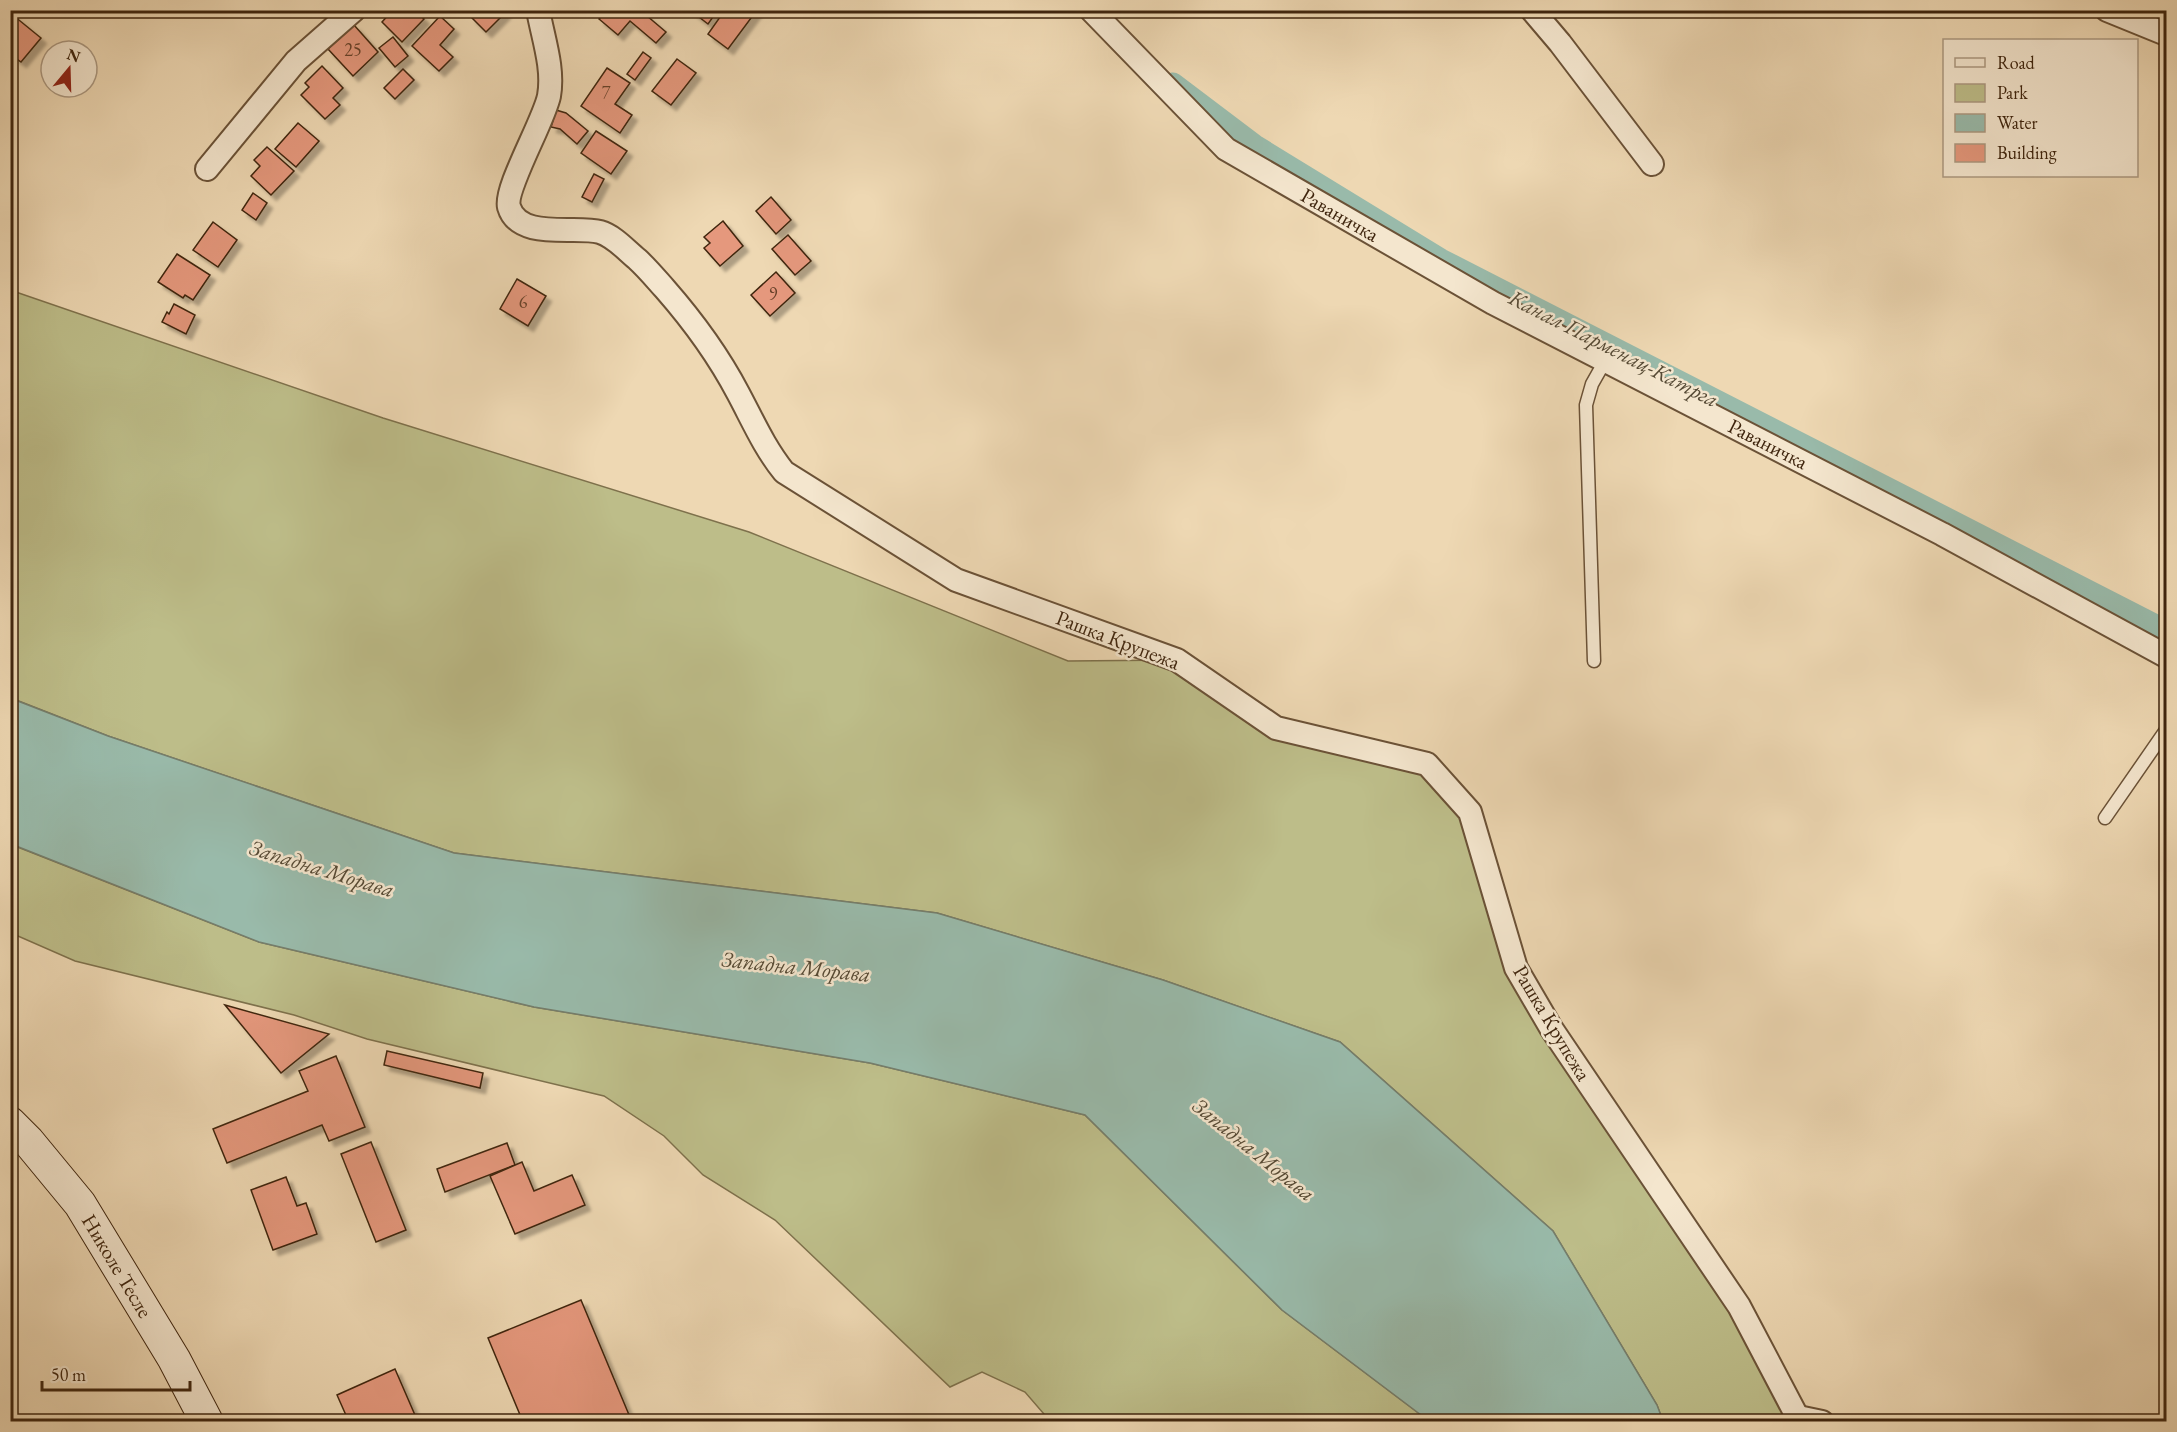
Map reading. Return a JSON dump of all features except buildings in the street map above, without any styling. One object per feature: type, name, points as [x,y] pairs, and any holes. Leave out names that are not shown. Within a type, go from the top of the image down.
[{"type":"street","points":[[207,169],[296,61],[354,10]]},
{"type":"street","name":"Рашка Крупежа","points":[[538,10],[550,74],[550,86],[540,123],[513,183],[509,206],[515,217],[529,225],[546,230],[591,230],[607,235],[643,265],[688,316],[738,392],[768,452],[784,472],[956,580],[1177,660],[1276,728],[1427,764],[1470,812],[1516,968],[1551,1028],[1739,1306],[1799,1419],[1822,1422]]},
{"type":"street","name":"Раваничка","points":[[1091,10],[1226,149],[1493,303],[1942,534],[2166,656]]},
{"type":"street","points":[[1532,10],[1560,43],[1652,164]]},
{"type":"street","points":[[2107,10],[2166,34]]},
{"type":"street","name":"Николе Тесле","points":[[10,1123],[28,1141],[80,1204],[174,1359],[207,1422]]},
{"type":"lane","points":[[1594,662],[1586,405],[1592,384],[1605,361]]},
{"type":"lane","points":[[2105,818],[2166,730]]},
{"type":"green space","points":[[10,290],[383,418],[749,532],[1068,661],[1177,660],[1276,728],[1427,764],[1470,812],[1516,968],[1800,1421],[1663,1421],[1657,1405],[1553,1231],[1340,1042],[1163,980],[937,913],[454,853],[108,736],[11,698]]},
{"type":"green space","points":[[10,844],[259,942],[534,1007],[870,1063],[1085,1115],[1282,1310],[1429,1421],[1050,1421],[1025,1392],[982,1372],[950,1387],[775,1220],[703,1175],[664,1136],[604,1096],[367,1039],[294,1015],[75,961],[11,933]]},
{"type":"water","name":"Западна Морава","points":[[10,698],[108,736],[454,853],[937,913],[1163,980],[1340,1042],[1553,1231],[1657,1405],[1663,1421],[1429,1421],[1282,1310],[1085,1115],[870,1063],[534,1007],[259,942],[11,844]]},
{"type":"waterway","name":"Канал Парменац-Катрга","points":[[1173,83],[1255,145],[1441,259],[2166,630]]}]
